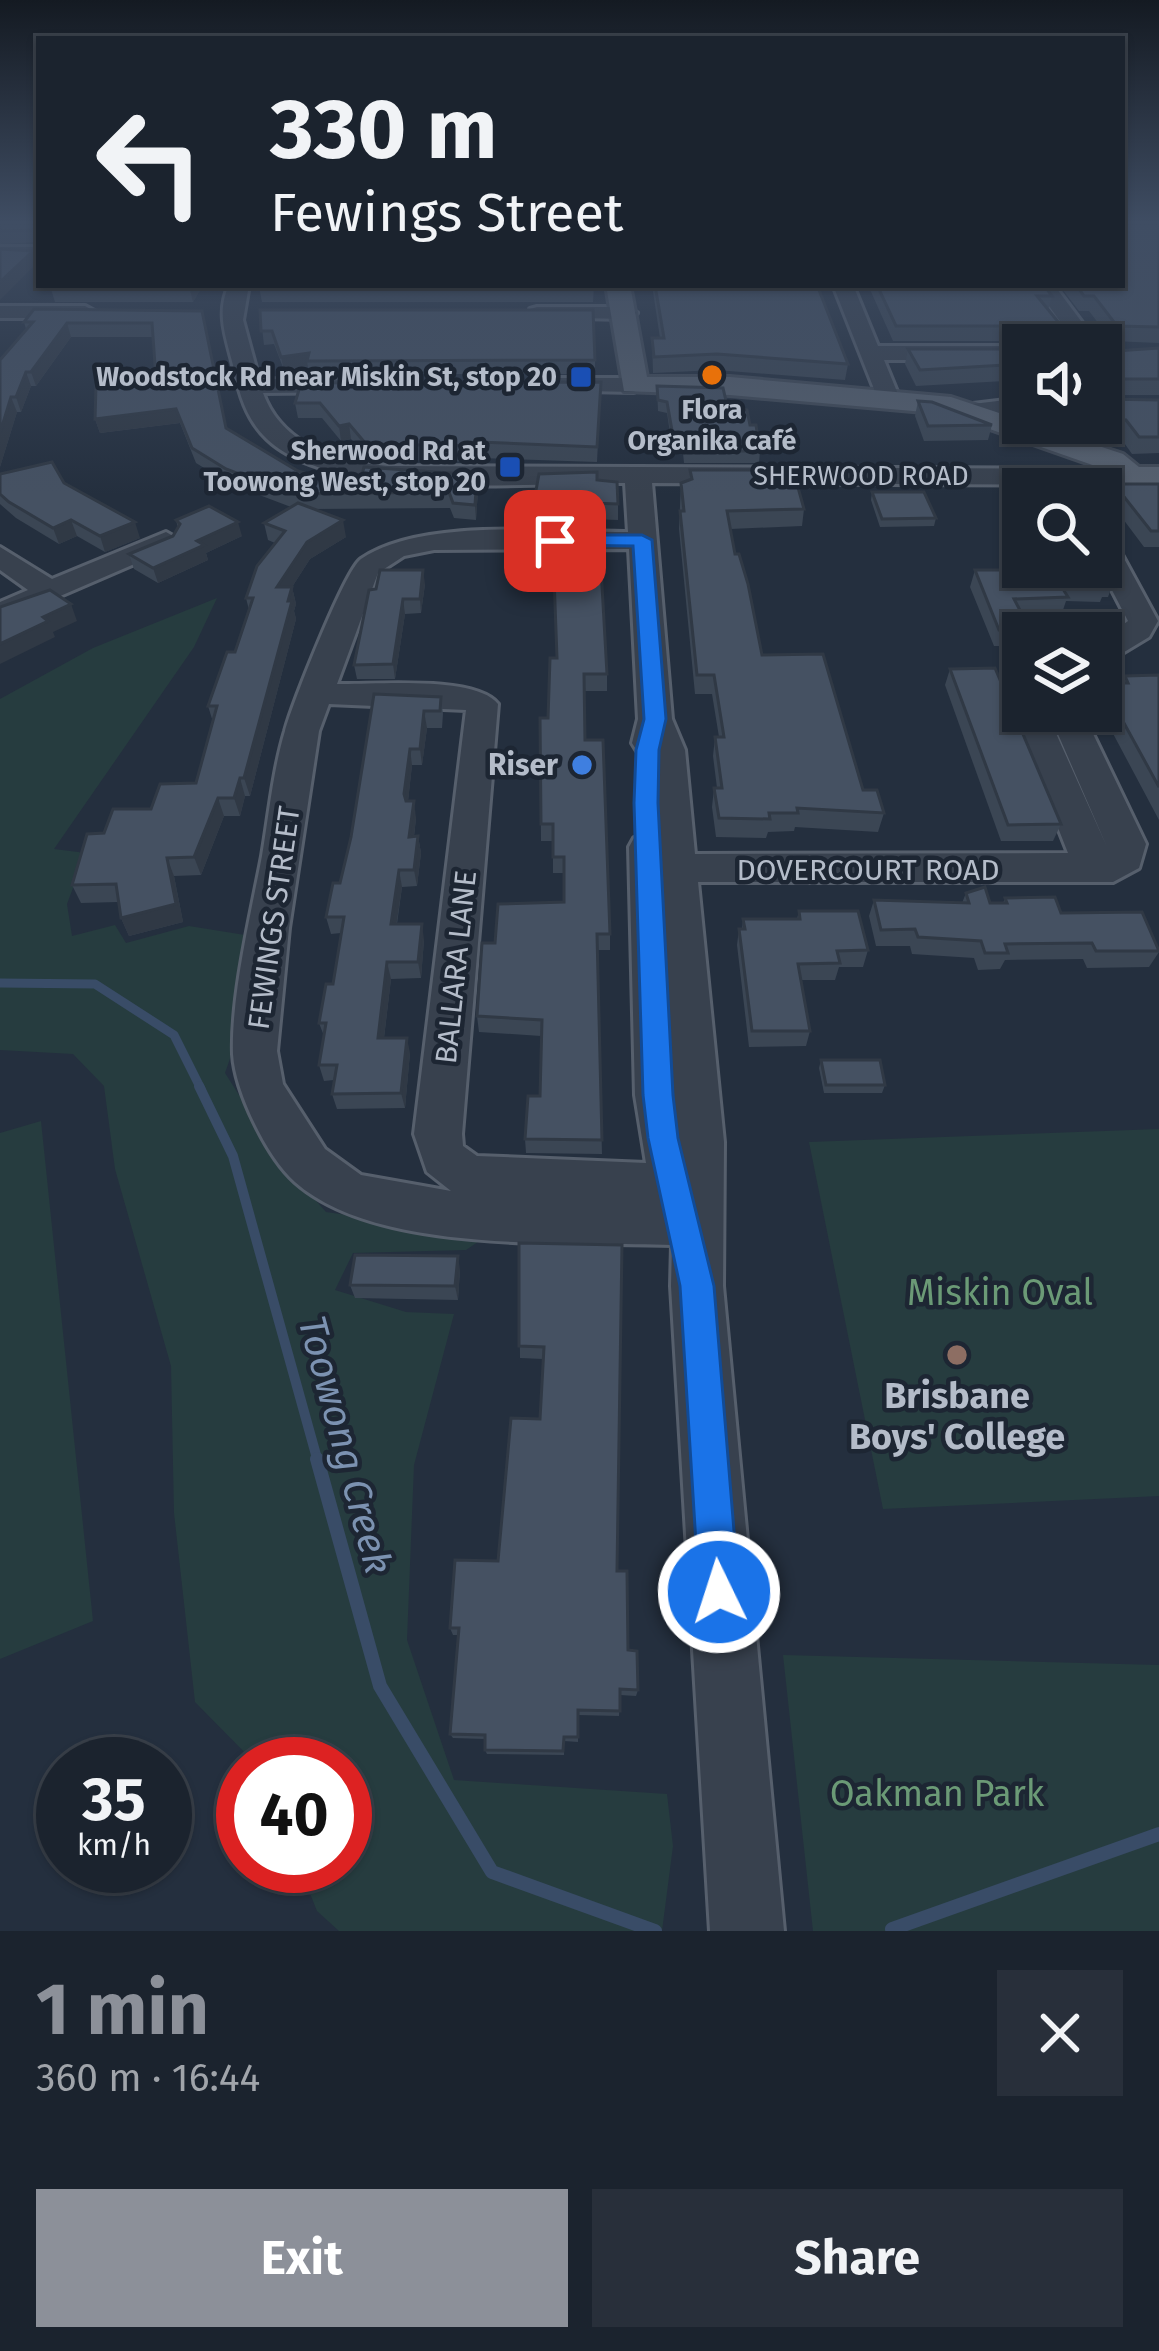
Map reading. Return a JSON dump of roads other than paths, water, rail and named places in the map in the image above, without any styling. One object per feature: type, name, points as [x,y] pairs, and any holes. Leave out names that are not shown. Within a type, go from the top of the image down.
[{"type":"main road","points":[[629,314],[634,385],[730,386],[973,411],[1145,477]]},
{"type":"street","points":[[221,314],[250,386],[385,386]]},
{"type":"street","points":[[855,314],[888,399]]},
{"type":"street","points":[[870,353],[1002,353]]},
{"type":"street","points":[[521,385],[634,385]]},
{"type":"street","name":"SHERWOOD ROAD","points":[[250,386],[268,428],[320,460],[347,470],[1002,482]]},
{"type":"street","points":[[973,411],[1002,408]]},
{"type":"street","points":[[638,476],[655,719],[667,750],[700,1142],[697,1286],[747,1931]]},
{"type":"street","name":"FEWINGS STREET","points":[[642,540],[458,539],[394,550],[359,577],[300,742],[266,948],[255,1051],[260,1084],[292,1140],[326,1181],[376,1202],[453,1214],[678,1204]]},
{"type":"street","points":[[0,613],[166,540]]},
{"type":"street","points":[[0,556],[50,591]]},
{"type":"street","points":[[1122,579],[1143,623],[1122,641]]},
{"type":"street","points":[[1122,636],[1138,630]]},
{"type":"street","name":"BALLARA LANE","points":[[318,694],[457,696],[481,704],[438,1134],[439,1150],[448,1164],[475,1178],[678,1204]]},
{"type":"street","points":[[655,719],[647,750],[646,803],[658,1095],[697,1286]]},
{"type":"street","points":[[1037,732],[1089,849],[1083,862],[1059,871]]},
{"type":"street","name":"DOVERCOURT ROAD","points":[[677,868],[1109,869],[1120,864],[1128,852],[1074,732]]},
{"type":"waterway","name":"Toowong Creek","points":[[0,983],[95,984],[174,1035],[201,1089]]},
{"type":"waterway","name":"Toowong Creek","points":[[199,1086],[233,1156],[318,1462]]},
{"type":"waterway","name":"Toowong Creek","points":[[317,1459],[380,1686],[492,1872],[655,1931]]},
{"type":"waterway","name":"Toowong Creek","points":[[892,1929],[1159,1834]]},
{"type":"place","name":"Flora Organika café","points":[[712,375]]},
{"type":"place","name":"Woodstock Rd near Miskin St, stop 20","points":[[581,377]]},
{"type":"place","name":"Sherwood Rd at Toowong West, stop 20","points":[[510,467]]},
{"type":"place","name":"Riser","points":[[582,765]]},
{"type":"place","name":"Brisbane Boys' College","points":[[957,1355]]},
{"type":"park label","name":"Miskin Oval","points":[[1000,1293]]},
{"type":"park label","name":"Oakman Park","points":[[937,1794]]}]
